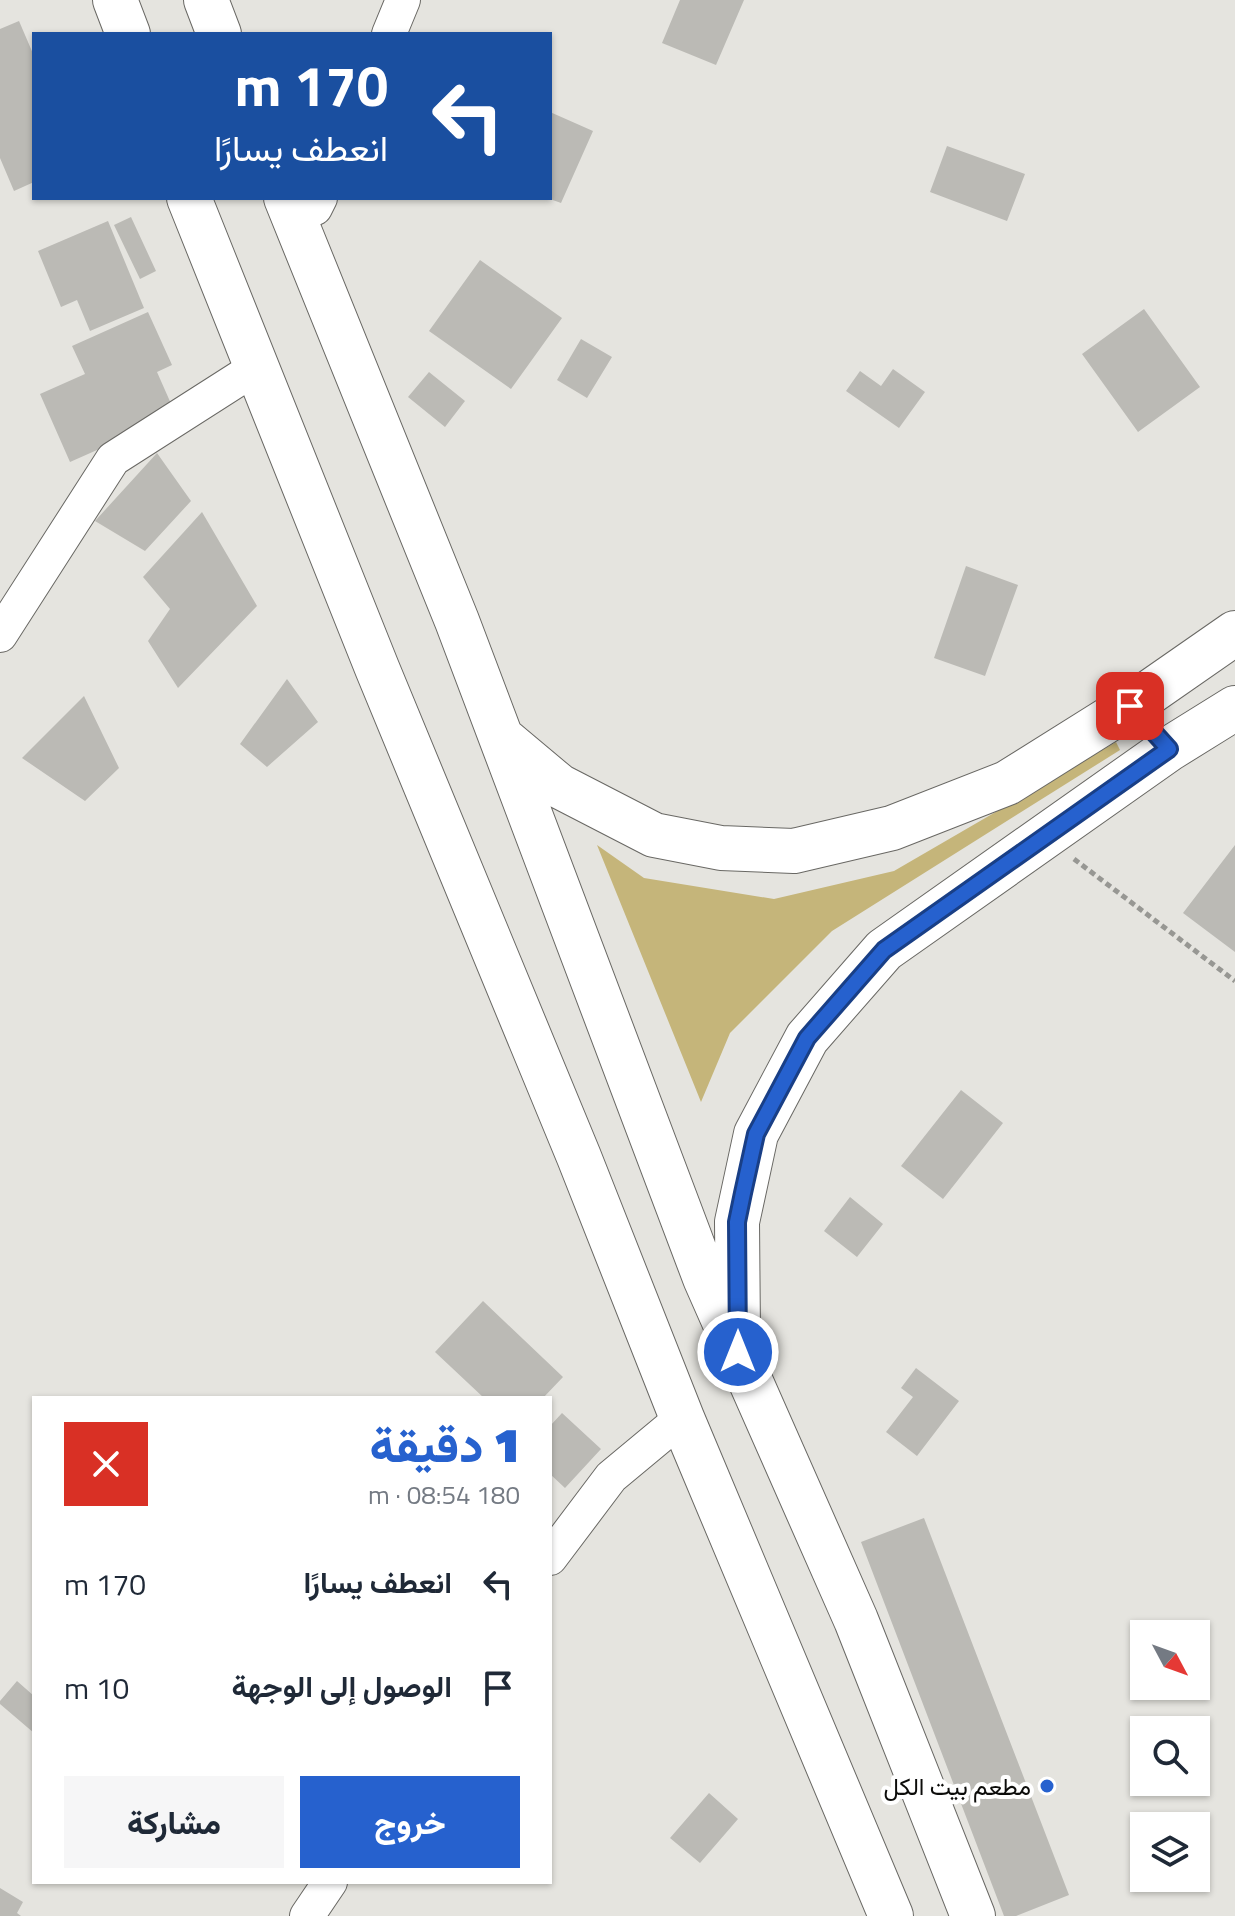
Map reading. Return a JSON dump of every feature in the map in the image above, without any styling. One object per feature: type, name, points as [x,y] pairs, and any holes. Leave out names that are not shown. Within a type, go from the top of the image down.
[{"type":"main road","points":[[115,0],[127,32]]},
{"type":"main road","points":[[206,0],[218,32]]},
{"type":"main road","points":[[190,200],[682,1418],[891,1916]]},
{"type":"main road","points":[[300,204],[705,1278],[856,1620],[973,1916]]},
{"type":"main road","points":[[501,738],[559,786],[654,835],[721,848],[794,851],[892,828],[1007,783],[1130,706],[1235,633]]},
{"type":"main road","points":[[1130,706],[1169,749]]},
{"type":"main road","points":[[738,1352],[737,1222],[756,1134],[807,1038],[884,950],[1169,749],[1235,708]]},
{"type":"street","points":[[390,32],[403,0]]},
{"type":"street","points":[[0,635],[113,459],[257,367]]},
{"type":"street","points":[[552,1555],[611,1477],[682,1418]]},
{"type":"street","points":[[307,1916],[329,1884]]},
{"type":"path","points":[[1044,837],[1235,981]]},
{"type":"shaded area","points":[[1116,742],[1120,750],[832,931],[730,1033],[701,1102],[597,845],[644,878],[774,899],[894,871]]},
{"type":"building","points":[[680,0],[744,0],[716,65],[662,43]]},
{"type":"building","points":[[19,21],[32,51],[32,183],[14,191],[0,158],[0,29]]},
{"type":"building","points":[[552,113],[593,131],[561,203],[552,200]]},
{"type":"building","points":[[947,146],[1025,174],[1007,221],[930,192]]},
{"type":"building","points":[[131,217],[156,271],[140,279],[114,225]]},
{"type":"building","points":[[108,221],[144,308],[90,331],[77,300],[61,307],[38,251]]},
{"type":"building","points":[[480,260],[562,318],[511,389],[429,331]]},
{"type":"building","points":[[1144,309],[1200,387],[1138,432],[1082,354]]},
{"type":"building","points":[[148,312],[172,365],[157,372],[176,415],[70,462],[40,394],[85,374],[72,346]]},
{"type":"building","points":[[581,339],[612,357],[587,398],[557,380]]},
{"type":"building","points":[[893,369],[925,392],[899,428],[846,391],[860,371],[881,386]]},
{"type":"building","points":[[429,372],[465,401],[445,427],[408,397]]},
{"type":"building","points":[[157,453],[191,501],[145,551],[95,521]]},
{"type":"building","points":[[202,512],[257,606],[178,688],[148,641],[170,609],[143,577]]},
{"type":"building","points":[[966,566],[1018,585],[985,676],[934,658]]},
{"type":"building","points":[[287,679],[318,722],[267,767],[240,744]]},
{"type":"building","points":[[84,696],[119,768],[85,801],[22,758]]},
{"type":"building","points":[[1235,845],[1235,952],[1183,913]]},
{"type":"building","points":[[961,1090],[1003,1123],[943,1199],[901,1166]]},
{"type":"building","points":[[850,1197],[883,1224],[857,1257],[824,1231]]},
{"type":"building","points":[[483,1301],[563,1377],[545,1396],[482,1396],[435,1352]]},
{"type":"building","points":[[916,1368],[959,1401],[917,1456],[886,1432],[913,1397],[901,1388]]},
{"type":"building","points":[[562,1413],[601,1449],[565,1488],[552,1476],[552,1424]]},
{"type":"building","points":[[924,1518],[1069,1895],[1016,1916],[1004,1916],[861,1542]]},
{"type":"building","points":[[17,1681],[32,1694],[32,1731],[0,1704]]},
{"type":"building","points":[[709,1793],[738,1819],[700,1863],[670,1838]]},
{"type":"building","points":[[0,1888],[23,1902],[17,1913],[21,1916],[0,1916]]},
{"type":"place","name":"مطعم بيت الكل","points":[[1047,1786]]},
{"type":"route","points":[[738,1352],[737,1222],[743,1193],[756,1134],[807,1038],[884,950],[1169,749],[1130,706]]}]
